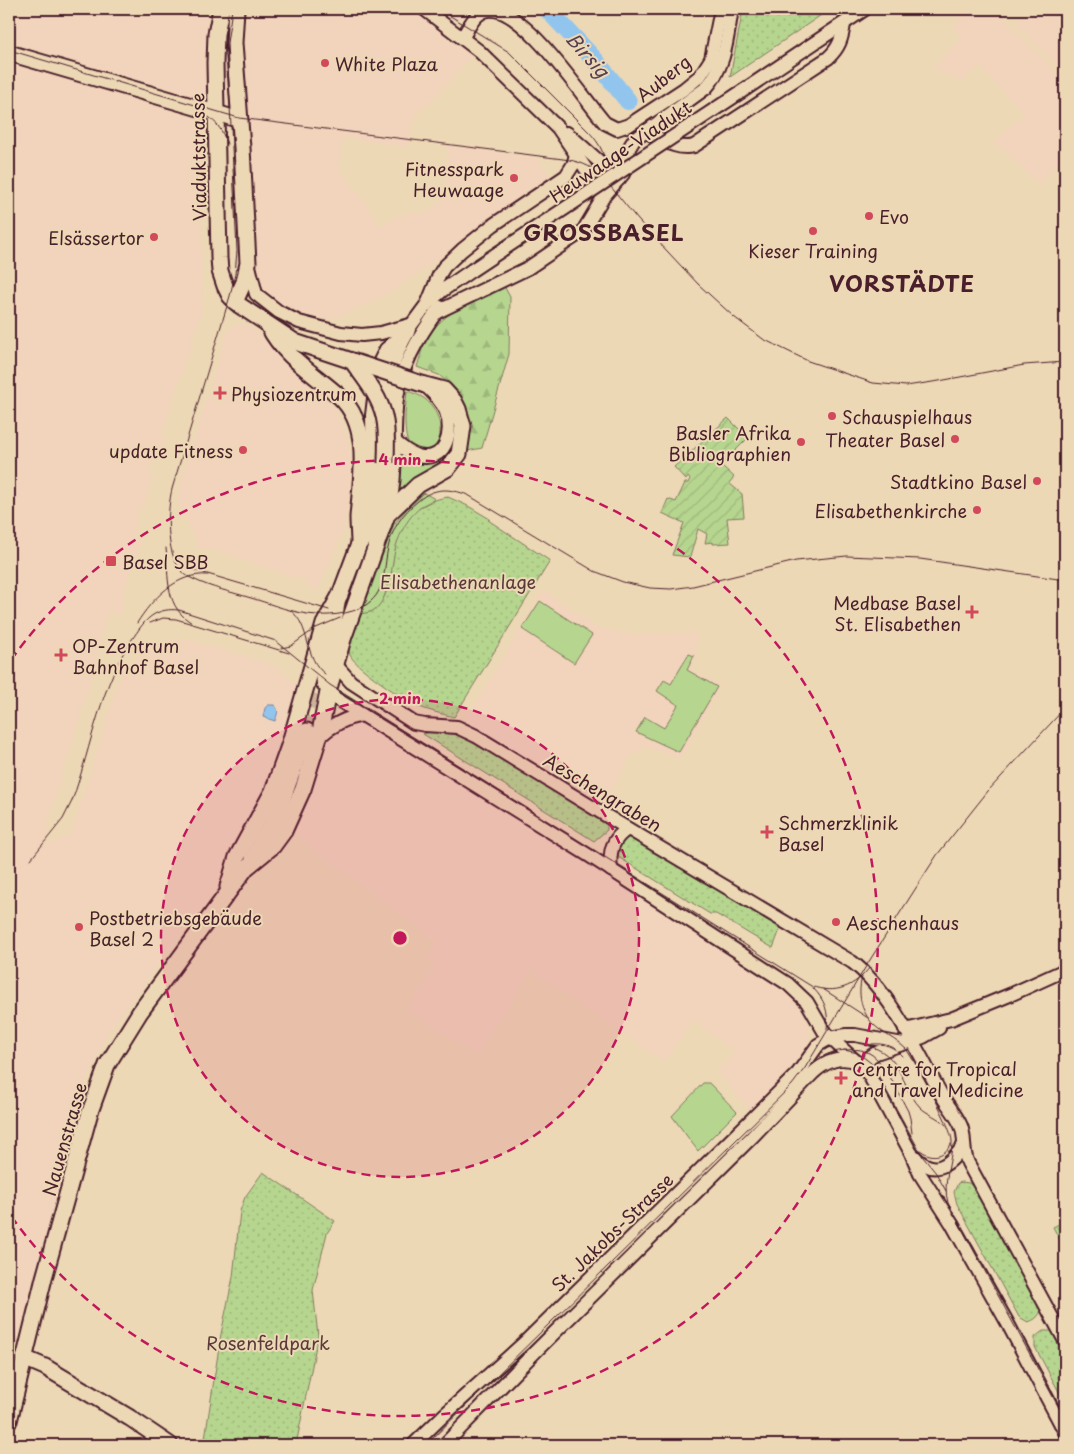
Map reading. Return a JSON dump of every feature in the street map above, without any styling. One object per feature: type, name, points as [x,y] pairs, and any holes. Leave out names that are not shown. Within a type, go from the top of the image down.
[{"type":"main road","name":"Viaduktstrasse","points":[[221,9],[216,34],[214,63],[220,271],[225,286],[235,302]]},
{"type":"main road","points":[[236,9],[234,43],[248,263],[256,294],[279,312],[299,322],[341,333],[362,335],[408,328]]},
{"type":"main road","points":[[424,9],[479,51],[558,128],[576,155],[619,179]]},
{"type":"main road","name":"Auberg","points":[[463,37],[476,16],[487,10],[502,12],[518,22],[557,61],[602,119],[614,128],[621,128],[629,125],[684,89],[700,76],[711,59],[722,9]]},
{"type":"main road","name":"Auberg","points":[[431,309],[461,299],[528,268],[583,231],[604,196],[626,169],[631,144],[644,131],[706,88],[714,79],[723,59],[732,9]]},
{"type":"main road","name":"Heuwaage-Viadukt","points":[[431,309],[468,273],[866,9]]},
{"type":"main road","points":[[644,131],[684,148],[700,144],[828,58],[840,43],[844,24]]},
{"type":"main road","points":[[9,53],[240,120]]},
{"type":"main road","points":[[558,128],[572,136],[590,162],[604,196]]},
{"type":"main road","points":[[313,734],[394,491],[396,406],[404,371],[431,309],[439,275],[444,267],[479,236],[566,176],[573,165],[576,155]]},
{"type":"main road","points":[[248,263],[244,282],[235,302],[253,313],[293,348],[349,407],[359,428],[362,465],[362,490],[358,522],[359,544]]},
{"type":"main road","points":[[244,282],[245,297],[253,313]]},
{"type":"main road","points":[[431,309],[386,349],[378,365],[372,414],[373,476],[367,518],[340,595],[336,620],[322,671],[323,684],[328,692],[344,705],[611,870],[799,992],[812,1010],[821,1028],[869,1075],[911,1153],[920,1174],[952,1224],[1007,1322],[1065,1432]]},
{"type":"main road","points":[[384,459],[382,422],[388,379],[393,360],[408,328]]},
{"type":"main road","points":[[293,348],[349,360],[444,390],[454,401],[463,426],[459,454],[448,468],[418,485],[387,515]]},
{"type":"main road","points":[[349,360],[376,397],[384,415],[386,426],[381,501],[367,534],[359,544]]},
{"type":"main road","points":[[395,442],[414,455],[424,457],[434,455],[446,442],[450,430],[445,410],[437,397],[425,385]]},
{"type":"main road","name":"Nauenstrasse","points":[[225,898],[237,857],[273,791],[302,704],[324,624],[340,595]]},
{"type":"main road","name":"Aeschengraben","points":[[335,664],[351,682],[414,723],[458,727],[476,736],[852,962],[870,980],[898,1016],[907,1038],[961,1125],[965,1155],[968,1163],[1065,1340]]},
{"type":"main road","points":[[313,734],[342,721],[362,715]]},
{"type":"main road","name":"Nauenstrasse","points":[[9,1421],[44,1278],[90,1112],[107,1066],[140,1012],[246,868],[278,812],[313,734]]},
{"type":"main road","points":[[611,870],[611,850],[618,836],[628,829]]},
{"type":"main road","points":[[830,1038],[855,1035],[907,1038],[927,1035],[951,1019],[1065,970]]},
{"type":"main road","name":"St. Jakobs-Strasse","points":[[413,1445],[524,1343],[794,1077],[816,1047],[830,1038]]},
{"type":"main road","points":[[869,1075],[867,1065],[870,1057],[907,1038]]},
{"type":"main road","name":"St. Jakobs-Strasse","points":[[444,1445],[752,1137],[813,1073],[823,1064],[834,1060],[845,1058],[856,1061]]},
{"type":"main road","points":[[911,1153],[926,1166],[938,1167],[949,1162],[964,1145]]},
{"type":"main road","points":[[24,1358],[45,1367],[170,1445]]},
{"type":"shaded area","points":[[9,9],[417,9],[475,53],[412,120],[410,147],[343,138],[339,167],[381,227],[399,214],[405,215],[417,210],[424,213],[433,208],[451,188],[445,183],[448,158],[447,145],[537,157],[549,174],[550,181],[549,185],[381,298],[338,317],[311,322],[257,293],[243,126],[202,122],[202,311],[162,435],[166,437],[159,460],[154,459],[149,474],[153,475],[143,509],[140,508],[132,538],[141,540],[122,599],[122,606],[119,615],[108,612],[100,641],[102,642],[49,820],[46,845],[71,834],[119,679],[126,665],[135,658],[171,640],[186,639],[275,665],[303,691],[284,755],[216,892],[191,919],[106,1036],[86,1083],[9,1377]]},
{"type":"shaded area","points":[[437,9],[450,9],[464,17],[454,21]]},
{"type":"shaded area","points":[[972,9],[995,9],[1065,81],[1065,154],[1039,185],[1006,152],[993,142],[1024,114],[979,66],[963,82],[933,70],[944,55],[961,39],[952,26]]},
{"type":"shaded area","points":[[1034,9],[1065,9],[1065,74],[1016,24]]},
{"type":"shaded area","points":[[239,324],[249,325],[294,363],[333,406],[344,427],[351,455],[352,483],[344,529],[318,590],[306,586],[307,581],[302,579],[210,549],[197,548],[195,538],[177,501],[182,478],[223,344],[229,328]]},
{"type":"shaded area","points":[[544,590],[598,628],[634,634],[697,632],[695,659],[691,670],[721,686],[681,758],[645,747],[630,758],[603,805],[465,720]]},
{"type":"shaded area","points":[[355,722],[366,724],[679,920],[780,986],[803,1010],[809,1026],[810,1046],[802,1062],[753,1114],[717,1072],[734,1052],[694,1021],[663,1062],[531,970],[476,1055],[408,1009],[436,965],[427,958],[438,942],[296,836],[292,830],[327,740],[334,732]]},
{"type":"green space","points":[[743,9],[830,9],[730,77]]},
{"type":"green space","points":[[504,286],[510,297],[509,354],[482,448],[467,451],[471,421],[456,390],[439,375],[417,367],[425,341],[442,320],[462,306]]},
{"type":"green space","points":[[407,391],[425,399],[435,410],[438,417],[440,425],[439,439],[431,451],[415,450],[410,447],[407,440],[405,414]]},
{"type":"green space","points":[[728,418],[748,438],[721,465],[734,477],[729,483],[742,494],[744,517],[727,518],[730,543],[705,543],[707,534],[698,529],[690,557],[672,555],[684,523],[662,513],[668,499],[676,502],[685,483],[688,483],[690,479],[688,477],[686,480],[674,467]]},
{"type":"green space","points":[[443,453],[442,466],[397,497],[401,455],[412,460],[422,461]]},
{"type":"green space","points":[[424,493],[435,499],[421,506],[396,547],[392,572],[383,601],[374,611],[359,615],[394,524]]},
{"type":"green space","name":"Elisabethenanlage","points":[[448,497],[490,519],[488,520],[550,561],[454,717],[422,708],[402,697],[361,667],[350,655],[349,650],[359,614],[373,611],[384,597],[389,583],[396,546],[409,520],[421,507],[438,499]]},
{"type":"green space","points":[[540,601],[592,635],[574,663],[522,629]]},
{"type":"green space","points":[[689,654],[694,656],[687,670],[717,687],[679,752],[636,732],[645,717],[664,728],[678,705],[657,691],[664,680],[671,684]]},
{"type":"green space","points":[[435,731],[462,733],[607,821],[607,830],[594,841],[423,734]]},
{"type":"green space","points":[[631,836],[781,927],[773,948],[716,914],[710,914],[615,855],[615,850],[625,837]]},
{"type":"green space","points":[[703,1083],[709,1083],[737,1112],[698,1151],[672,1116]]},
{"type":"green space","name":"Rosenfeldpark","points":[[263,1172],[335,1221],[327,1233],[313,1290],[318,1336],[296,1445],[204,1445],[221,1334],[233,1277],[240,1211],[245,1197]]},
{"type":"green space","points":[[958,1183],[969,1183],[977,1191],[1041,1309],[1038,1316],[1033,1320],[1028,1322],[1019,1317],[957,1204],[954,1192]]},
{"type":"green space","points":[[1065,1221],[1065,1250],[1053,1227]]},
{"type":"green space","points":[[1043,1331],[1051,1331],[1058,1338],[1065,1355],[1065,1403],[1035,1347],[1035,1337]]},
{"type":"water","points":[[268,705],[274,705],[277,709],[275,721],[263,717],[265,708]]},
{"type":"waterway","name":"Birsig","points":[[547,9],[595,60],[628,101]]},
{"type":"tunnel","points":[[344,614],[371,529]]},
{"type":"tunnel","points":[[307,731],[326,672]]},
{"type":"tram line","points":[[232,9],[227,43],[237,251],[235,274],[172,489],[168,519],[172,553],[182,571],[188,576],[214,587],[300,613],[323,615],[353,611],[366,605],[376,596],[384,576],[390,541],[395,528],[403,516],[424,496],[436,491],[448,490],[468,495],[594,571],[623,582],[650,588],[671,589],[693,586],[796,561],[847,556],[920,559],[1065,580]]},
{"type":"tram line","points":[[439,9],[509,52],[588,131],[602,150],[611,186]]},
{"type":"tram line","points":[[9,50],[239,118],[563,159],[584,164],[602,176],[638,220],[698,284],[734,317],[763,339],[808,361],[873,383],[906,386],[1024,365],[1065,362]]},
{"type":"tram line","points":[[198,111],[217,124],[227,144]]},
{"type":"tram line","points":[[166,548],[168,581],[173,601],[177,610],[194,624]]},
{"type":"tram line","points":[[179,558],[184,564],[194,570],[329,610]]},
{"type":"tram line","points":[[137,623],[150,605],[166,589],[186,578],[208,575]]},
{"type":"tram line","points":[[31,859],[63,819],[72,801],[105,694],[123,654],[150,617],[162,611],[179,610],[276,641],[330,685],[811,986],[828,990],[844,987],[858,980],[870,967]]},
{"type":"tram line","points":[[290,610],[302,624],[313,660],[325,674]]},
{"type":"tram line","points":[[150,623],[163,618],[176,619],[289,653]]},
{"type":"tram line","points":[[281,648],[291,646],[316,628],[340,618]]},
{"type":"tram line","points":[[426,1445],[792,1085],[805,1068],[868,963],[937,855],[988,791],[1065,708]]},
{"type":"tram line","points":[[862,977],[860,992],[865,1013],[874,1025],[906,1049],[941,1110],[952,1142],[946,1188],[948,1203],[1065,1419]]},
{"type":"tram line","points":[[813,988],[821,997],[825,1007],[827,1029]]},
{"type":"tram line","points":[[823,989],[868,1018]]},
{"type":"tram line","points":[[872,1044],[889,1046],[902,1056]]},
{"type":"tram line","points":[[865,1045],[887,1055],[894,1062],[913,1098],[920,1107],[946,1125]]},
{"type":"tram line","points":[[809,1067],[831,1053],[855,1049],[869,1053],[881,1063],[896,1088],[908,1111],[912,1133]]},
{"type":"tram line","points":[[844,1050],[858,1053],[871,1063],[923,1157],[936,1173],[946,1191]]},
{"type":"tram line","points":[[919,1149],[932,1156],[936,1156],[945,1152],[951,1144]]},
{"type":"place","name":"White Plaza","points":[[325,63]]},
{"type":"place","name":"Fitnesspark Heuwaage","points":[[514,178]]},
{"type":"place","name":"Evo","points":[[869,216]]},
{"type":"place","name":"Kieser Training","points":[[813,231]]},
{"type":"place","name":"Elsässertor","points":[[154,237]]},
{"type":"place","name":"Physiozentrum","points":[[220,393]]},
{"type":"place","name":"Schauspielhaus","points":[[832,416]]},
{"type":"place","name":"Theater Basel","points":[[955,439]]},
{"type":"place","name":"Basler Afrika Bibliographien","points":[[801,442]]},
{"type":"place","name":"update Fitness","points":[[243,450]]},
{"type":"place","name":"Stadtkino Basel","points":[[1037,481]]},
{"type":"place","name":"Elisabethenkirche","points":[[977,510]]},
{"type":"place","name":"Basel SBB","points":[[111,561]]},
{"type":"place","name":"Medbase Basel St. Elisabethen","points":[[972,612]]},
{"type":"place","name":"OP-Zentrum Bahnhof Basel","points":[[61,655]]},
{"type":"place","name":"Schmerzklinik Basel","points":[[767,832]]},
{"type":"place","name":"Aeschenhaus","points":[[836,922]]},
{"type":"place","name":"Postbetriebsgebäude Basel 2","points":[[79,927]]},
{"type":"place","name":"Centre for Tropical and Travel Medicine","points":[[841,1078]]},
{"type":"district","name":"GROSSBASEL","points":[[604,231]]},
{"type":"district","name":"VORSTÄDTE","points":[[902,282]]}]
